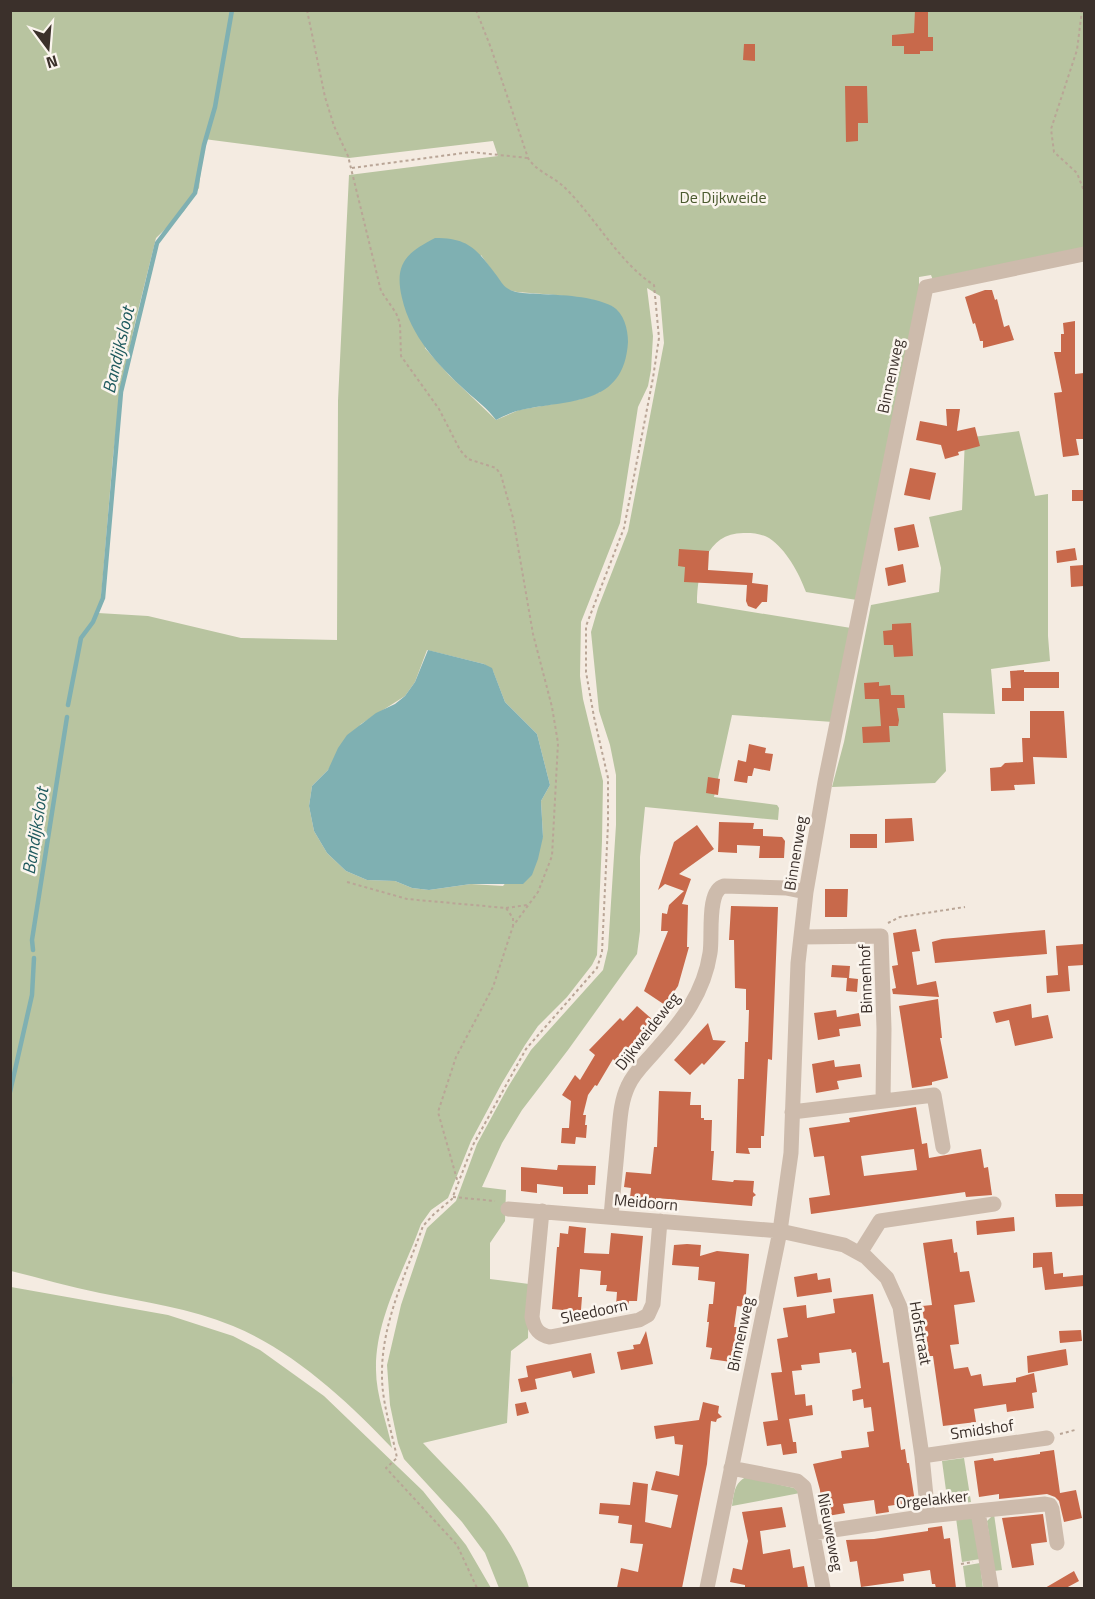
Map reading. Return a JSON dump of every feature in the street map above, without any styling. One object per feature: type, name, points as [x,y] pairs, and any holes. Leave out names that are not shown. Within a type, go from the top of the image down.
[{"type":"street","name":"Binnenweg","points":[[707,1588],[780,1231],[790,1153],[798,963],[806,892],[827,771],[926,287],[1084,254]]},
{"type":"street","name":"Dijkweideweg","points":[[611,1217],[624,1096],[634,1075],[698,996],[711,950],[712,908],[715,892],[724,886],[786,888],[806,892]]},
{"type":"street","name":"Binnenhof","points":[[801,937],[881,936],[884,1011],[883,1101]]},
{"type":"street","points":[[792,1112],[934,1095],[943,1147]]},
{"type":"street","points":[[860,1253],[880,1221],[993,1204]]},
{"type":"street","name":"Meidoorn","points":[[508,1209],[780,1231]]},
{"type":"street","name":"Sleedoorn","points":[[542,1211],[532,1317],[539,1333],[550,1337],[639,1320],[648,1316],[653,1304],[660,1221]]},
{"type":"street","name":"Hofstraat","points":[[780,1231],[828,1240],[860,1253],[878,1267],[887,1278],[900,1307],[922,1456],[928,1516]]},
{"type":"street","name":"Smidshof","points":[[922,1456],[1047,1438]]},
{"type":"street","name":"Nieuweweg","points":[[731,1468],[801,1483],[806,1494],[824,1588]]},
{"type":"street","points":[[978,1512],[1050,1505],[1058,1543]]},
{"type":"street","name":"Orgelakker","points":[[813,1533],[928,1516],[978,1512],[991,1588]]},
{"type":"path","points":[[307,10],[325,96],[334,126],[352,168],[381,291],[400,323],[401,356],[439,409],[460,450],[468,459],[496,468],[501,475],[513,518],[533,634],[552,707],[558,743],[552,856],[538,892],[513,926],[493,987],[456,1057],[438,1112],[458,1184]]},
{"type":"path","points":[[476,10],[528,158],[532,164],[563,186],[632,265],[654,285],[658,338],[653,378],[624,528],[586,626],[586,672],[608,778],[602,952],[597,968],[526,1049],[473,1145],[453,1197],[423,1226],[388,1326],[383,1351],[382,1378],[397,1458],[386,1468],[457,1545],[477,1588]]},
{"type":"path","points":[[1082,10],[1077,50],[1051,129],[1054,152],[1077,173],[1084,190]]},
{"type":"path","points":[[352,168],[471,152],[528,158]]},
{"type":"path","points":[[347,882],[407,899],[506,908],[528,905]]},
{"type":"path","points":[[881,936],[885,925],[900,917],[965,907]]},
{"type":"path","points":[[506,908],[513,918],[513,926]]},
{"type":"path","points":[[453,1197],[509,1202],[508,1209]]},
{"type":"green space","name":"De Dijkweide","points":[[11,11],[1084,11],[1084,261],[936,288],[931,275],[919,277],[919,293],[857,600],[806,592],[796,569],[786,555],[769,538],[761,535],[733,534],[713,546],[707,555],[699,578],[697,603],[851,628],[833,722],[732,715],[714,797],[777,805],[778,820],[645,807],[640,857],[640,931],[637,954],[522,1110],[502,1143],[482,1187],[506,1190],[505,1221],[490,1243],[490,1279],[529,1284],[528,1338],[511,1351],[507,1423],[423,1443],[470,1492],[499,1528],[511,1546],[529,1588],[499,1588],[485,1553],[462,1522],[404,1459],[390,1405],[387,1365],[401,1305],[427,1228],[456,1201],[477,1144],[531,1050],[603,970],[608,949],[616,825],[616,775],[610,745],[599,711],[591,632],[628,531],[664,343],[660,296],[647,288],[653,336],[648,386],[638,407],[620,523],[581,622],[580,676],[583,699],[603,781],[597,955],[567,997],[538,1026],[525,1045],[471,1141],[448,1198],[431,1210],[421,1224],[385,1314],[377,1351],[378,1389],[392,1448],[318,1379],[298,1363],[255,1336],[233,1326],[183,1310],[89,1291],[11,1271]],"holes":[[[204,139],[349,158],[493,141],[498,156],[349,175],[338,401],[337,640],[241,638],[148,616],[98,613],[121,391],[135,323],[156,238],[184,211],[199,188]],[[481,255],[505,289],[593,300],[613,307],[600,392],[581,399],[519,410],[496,420],[449,375],[425,348]],[[427,650],[484,664],[493,671],[505,702],[537,734],[550,785],[541,801],[543,837],[503,886],[471,884],[429,890],[412,888],[395,881],[367,880],[346,871],[327,853],[314,831],[309,806],[312,786],[328,770],[361,724],[405,696],[415,682]]]},
{"type":"green space","points":[[1019,431],[1035,496],[1048,494],[1050,661],[991,669],[995,714],[943,713],[946,771],[935,783],[832,787],[844,742],[871,605],[939,592],[941,568],[929,517],[962,510],[965,438]]},
{"type":"green space","points":[[11,1287],[168,1315],[233,1336],[260,1350],[324,1396],[423,1491],[466,1545],[491,1588],[11,1588]]},
{"type":"green space","points":[[964,1458],[971,1502],[948,1505],[942,1461]]},
{"type":"green space","points":[[746,1477],[794,1488],[800,1493],[732,1506],[737,1486]]},
{"type":"green space","points":[[994,1514],[1002,1570],[994,1571],[987,1521]]},
{"type":"green space","points":[[956,1518],[971,1518],[974,1521],[980,1559],[962,1562]]},
{"type":"green space","points":[[980,1563],[983,1588],[966,1588],[963,1566]]},
{"type":"water","points":[[435,238],[457,240],[472,247],[503,285],[513,291],[586,298],[616,309],[624,322],[628,342],[624,363],[616,378],[605,389],[591,396],[521,410],[496,420],[436,360],[419,338],[406,312],[400,286],[401,268],[416,249]]},
{"type":"water","points":[[428,650],[492,668],[505,702],[537,734],[550,785],[541,801],[543,837],[538,859],[532,875],[523,884],[471,884],[429,890],[412,888],[395,881],[367,880],[346,871],[327,853],[314,831],[309,806],[312,786],[328,770],[347,735],[376,713],[395,704],[405,696],[415,682]]},
{"type":"building","points":[[915,10],[928,10],[928,37],[933,37],[933,51],[904,54],[904,46],[892,46],[892,35],[914,33]]},
{"type":"building","points":[[744,44],[755,44],[755,61],[743,60]]},
{"type":"building","points":[[845,86],[867,86],[868,123],[858,123],[858,141],[846,142]]},
{"type":"building","points":[[992,290],[995,300],[997,299],[1004,327],[1009,325],[1014,340],[983,348],[983,341],[980,341],[975,323],[973,324],[965,297]]},
{"type":"building","points":[[1075,321],[1075,374],[1084,373],[1084,430],[1083,439],[1076,439],[1079,455],[1063,457],[1054,393],[1062,392],[1054,352],[1061,352],[1063,323]]},
{"type":"building","points":[[946,409],[960,409],[957,431],[975,427],[980,446],[958,452],[959,455],[945,459],[941,445],[916,440],[920,421],[947,426]]},
{"type":"building","points":[[910,468],[936,473],[930,500],[904,495]]},
{"type":"building","points":[[1072,490],[1084,490],[1084,501],[1072,501]]},
{"type":"building","points":[[914,524],[919,547],[898,551],[894,528]]},
{"type":"building","points":[[1075,548],[1077,560],[1057,563],[1056,551]]},
{"type":"building","points":[[679,549],[709,551],[708,570],[753,573],[752,583],[768,585],[767,602],[762,602],[756,609],[748,606],[747,585],[684,582],[685,567],[678,566]]},
{"type":"building","points":[[903,564],[906,582],[888,586],[885,568]]},
{"type":"building","points":[[1084,565],[1084,586],[1071,587],[1070,566]]},
{"type":"building","points":[[911,623],[913,656],[894,657],[893,645],[884,645],[883,631],[892,630],[892,624]]},
{"type":"building","points":[[1024,670],[1024,672],[1059,672],[1059,688],[1024,688],[1024,701],[1002,701],[1002,688],[1011,688],[1010,671]]},
{"type":"building","points":[[879,682],[879,686],[890,685],[891,695],[904,695],[905,708],[897,708],[898,726],[889,726],[890,742],[863,743],[862,727],[881,726],[879,699],[865,699],[864,683]]},
{"type":"building","points":[[1030,711],[1064,711],[1067,758],[1033,757],[1035,784],[1014,785],[1015,790],[991,791],[990,768],[1001,767],[1005,763],[1023,762],[1022,738],[1030,738]]},
{"type":"building","points":[[749,744],[766,748],[765,753],[773,754],[770,771],[754,768],[752,776],[748,776],[747,783],[734,781],[738,760],[746,762]]},
{"type":"building","points":[[708,777],[720,779],[718,795],[706,793]]},
{"type":"building","points":[[912,818],[914,841],[885,843],[885,819]]},
{"type":"building","points":[[719,822],[754,823],[753,829],[763,829],[763,836],[782,837],[785,841],[784,858],[759,858],[760,846],[737,845],[737,853],[718,852]]},
{"type":"building","points":[[697,825],[714,849],[679,874],[691,879],[682,904],[688,905],[687,947],[689,947],[678,986],[665,1005],[644,991],[668,931],[661,931],[662,913],[667,914],[669,905],[684,891],[665,884],[658,890],[674,842]]},
{"type":"building","points":[[850,834],[877,834],[877,848],[850,848]]},
{"type":"building","points":[[825,889],[848,889],[847,917],[825,917]]},
{"type":"building","points":[[731,906],[778,907],[772,1060],[768,1059],[764,1136],[761,1136],[761,1148],[748,1148],[750,1154],[736,1153],[738,1079],[744,1079],[749,1010],[746,1010],[746,989],[735,988],[734,940],[729,940]]},
{"type":"building","points":[[916,929],[920,951],[912,952],[917,985],[936,981],[939,997],[893,994],[892,989],[896,988],[892,966],[898,965],[893,933]]},
{"type":"building","points":[[1045,930],[1047,954],[935,963],[932,942],[942,939]]},
{"type":"building","points":[[1084,944],[1084,965],[1068,966],[1070,991],[1047,993],[1046,976],[1058,975],[1056,946]]},
{"type":"building","points":[[832,965],[850,966],[849,978],[858,979],[857,992],[846,991],[847,978],[831,977]]},
{"type":"building","points":[[938,999],[942,1038],[940,1038],[948,1078],[932,1082],[932,1085],[912,1088],[899,1006]]},
{"type":"building","points":[[1031,1004],[1032,1018],[1048,1015],[1053,1038],[1015,1046],[1009,1020],[996,1023],[993,1012]]},
{"type":"building","points":[[637,1006],[653,1020],[616,1062],[613,1059],[597,1086],[595,1085],[588,1095],[583,1115],[586,1115],[586,1138],[576,1137],[575,1144],[561,1143],[562,1128],[569,1128],[571,1101],[562,1095],[575,1075],[580,1080],[595,1055],[589,1050],[620,1018],[623,1021]]},
{"type":"building","points":[[836,1010],[837,1017],[859,1013],[861,1026],[839,1029],[840,1036],[818,1040],[814,1013]]},
{"type":"building","points":[[708,1023],[713,1040],[726,1041],[704,1065],[702,1063],[690,1075],[674,1060]]},
{"type":"building","points":[[834,1060],[835,1067],[860,1064],[862,1077],[837,1081],[839,1089],[816,1093],[812,1064]]},
{"type":"building","points":[[659,1091],[691,1092],[690,1105],[701,1105],[701,1118],[712,1120],[711,1151],[714,1151],[712,1180],[754,1181],[753,1192],[756,1195],[753,1197],[752,1206],[630,1198],[631,1188],[624,1187],[626,1172],[651,1174],[654,1147],[657,1147]]},
{"type":"building","points":[[916,1107],[922,1144],[927,1143],[929,1158],[981,1149],[984,1168],[988,1167],[992,1195],[966,1197],[965,1192],[811,1214],[809,1198],[830,1195],[824,1156],[814,1157],[809,1128],[850,1122],[849,1118]],"holes":[[[914,1149],[917,1170],[864,1176],[861,1156]]]},
{"type":"building","points":[[558,1165],[596,1166],[595,1185],[588,1185],[588,1194],[563,1194],[563,1187],[537,1184],[537,1193],[521,1191],[521,1167],[557,1170]]},
{"type":"building","points":[[1055,1194],[1084,1194],[1084,1206],[1056,1207]]},
{"type":"building","points":[[1014,1217],[1015,1231],[977,1235],[976,1221]]},
{"type":"building","points":[[569,1226],[586,1228],[584,1253],[609,1254],[611,1233],[643,1236],[637,1301],[629,1301],[628,1307],[616,1306],[617,1292],[606,1291],[607,1285],[600,1285],[601,1271],[580,1269],[578,1297],[582,1297],[581,1310],[577,1310],[576,1319],[562,1317],[563,1310],[552,1309],[557,1247],[559,1247],[560,1233],[568,1234]]},
{"type":"building","points":[[952,1239],[960,1272],[969,1271],[975,1302],[954,1305],[959,1344],[950,1345],[954,1369],[968,1367],[971,1376],[981,1374],[983,1386],[1016,1382],[1016,1378],[1034,1373],[1037,1392],[1032,1393],[1034,1408],[1007,1412],[1006,1404],[974,1409],[976,1422],[943,1426],[933,1356],[929,1356],[922,1306],[932,1305],[923,1243]]},
{"type":"building","points":[[674,1245],[701,1245],[700,1256],[717,1251],[749,1254],[745,1307],[737,1306],[734,1327],[737,1327],[731,1362],[710,1359],[712,1348],[706,1347],[709,1304],[713,1304],[715,1282],[698,1280],[699,1267],[672,1265]]},
{"type":"building","points":[[1052,1252],[1054,1274],[1063,1273],[1063,1277],[1084,1275],[1084,1286],[1045,1290],[1042,1267],[1033,1268],[1033,1253]]},
{"type":"building","points":[[817,1273],[818,1280],[830,1278],[832,1292],[797,1297],[794,1277]]},
{"type":"building","points":[[873,1294],[883,1363],[889,1362],[901,1450],[905,1449],[907,1463],[909,1463],[915,1502],[888,1506],[889,1512],[876,1514],[874,1500],[843,1504],[845,1513],[822,1517],[820,1490],[813,1464],[842,1458],[841,1451],[869,1447],[867,1432],[874,1431],[871,1407],[864,1408],[863,1399],[853,1401],[852,1390],[861,1388],[856,1352],[852,1353],[851,1349],[819,1353],[820,1363],[801,1365],[802,1370],[792,1371],[795,1395],[805,1394],[806,1406],[812,1405],[813,1415],[789,1419],[797,1453],[783,1455],[781,1444],[767,1446],[763,1422],[778,1420],[771,1373],[782,1372],[777,1339],[788,1337],[783,1308],[806,1305],[807,1318],[835,1313],[833,1299]]},
{"type":"building","points":[[1081,1330],[1082,1341],[1060,1343],[1059,1331]]},
{"type":"building","points":[[646,1331],[653,1364],[621,1370],[617,1352],[634,1349],[633,1345],[640,1344]]},
{"type":"building","points":[[1066,1349],[1068,1365],[1028,1373],[1027,1356]]},
{"type":"building","points":[[591,1353],[595,1373],[573,1378],[571,1371],[535,1379],[537,1389],[521,1392],[518,1379],[528,1377],[526,1366]]},
{"type":"building","points":[[526,1402],[529,1413],[517,1416],[515,1404]]},
{"type":"building","points":[[703,1402],[719,1406],[718,1413],[722,1417],[716,1422],[711,1421],[707,1464],[682,1588],[617,1588],[621,1568],[638,1572],[643,1544],[630,1543],[632,1525],[618,1523],[619,1516],[599,1514],[600,1503],[630,1505],[633,1482],[648,1484],[645,1522],[671,1528],[678,1495],[651,1490],[656,1471],[679,1476],[683,1445],[675,1444],[674,1436],[656,1439],[654,1426],[699,1420]]},
{"type":"building","points":[[1054,1450],[1060,1493],[1076,1490],[1082,1518],[1064,1522],[1059,1501],[1047,1494],[999,1499],[999,1494],[979,1497],[974,1461],[993,1458],[994,1461]]},
{"type":"building","points":[[782,1507],[786,1527],[760,1531],[763,1554],[790,1549],[793,1568],[804,1566],[808,1588],[745,1588],[745,1585],[730,1582],[733,1568],[742,1570],[748,1541],[742,1512]]},
{"type":"building","points":[[1043,1514],[1047,1542],[1031,1544],[1034,1565],[1012,1568],[1002,1518]]},
{"type":"building","points":[[942,1526],[944,1539],[950,1538],[956,1588],[936,1588],[935,1584],[932,1584],[930,1570],[903,1574],[904,1581],[861,1587],[857,1561],[850,1562],[846,1540],[874,1539],[928,1531],[928,1528]]},
{"type":"building","points":[[1074,1571],[1079,1581],[1066,1588],[1045,1588]]},
{"type":"waterway","name":"Bandijksloot","points":[[68,705],[81,638],[93,622],[103,598],[121,392],[157,243],[195,193],[204,145],[215,107],[232,10]]},
{"type":"waterway","name":"Bandijksloot","points":[[33,950],[32,940],[67,717]]},
{"type":"waterway","name":"Bandijksloot","points":[[10,1092],[32,995],[34,958]]},
{"type":"waterway","name":"Bandijksloot","points":[[10,1377],[10,1383]]}]
